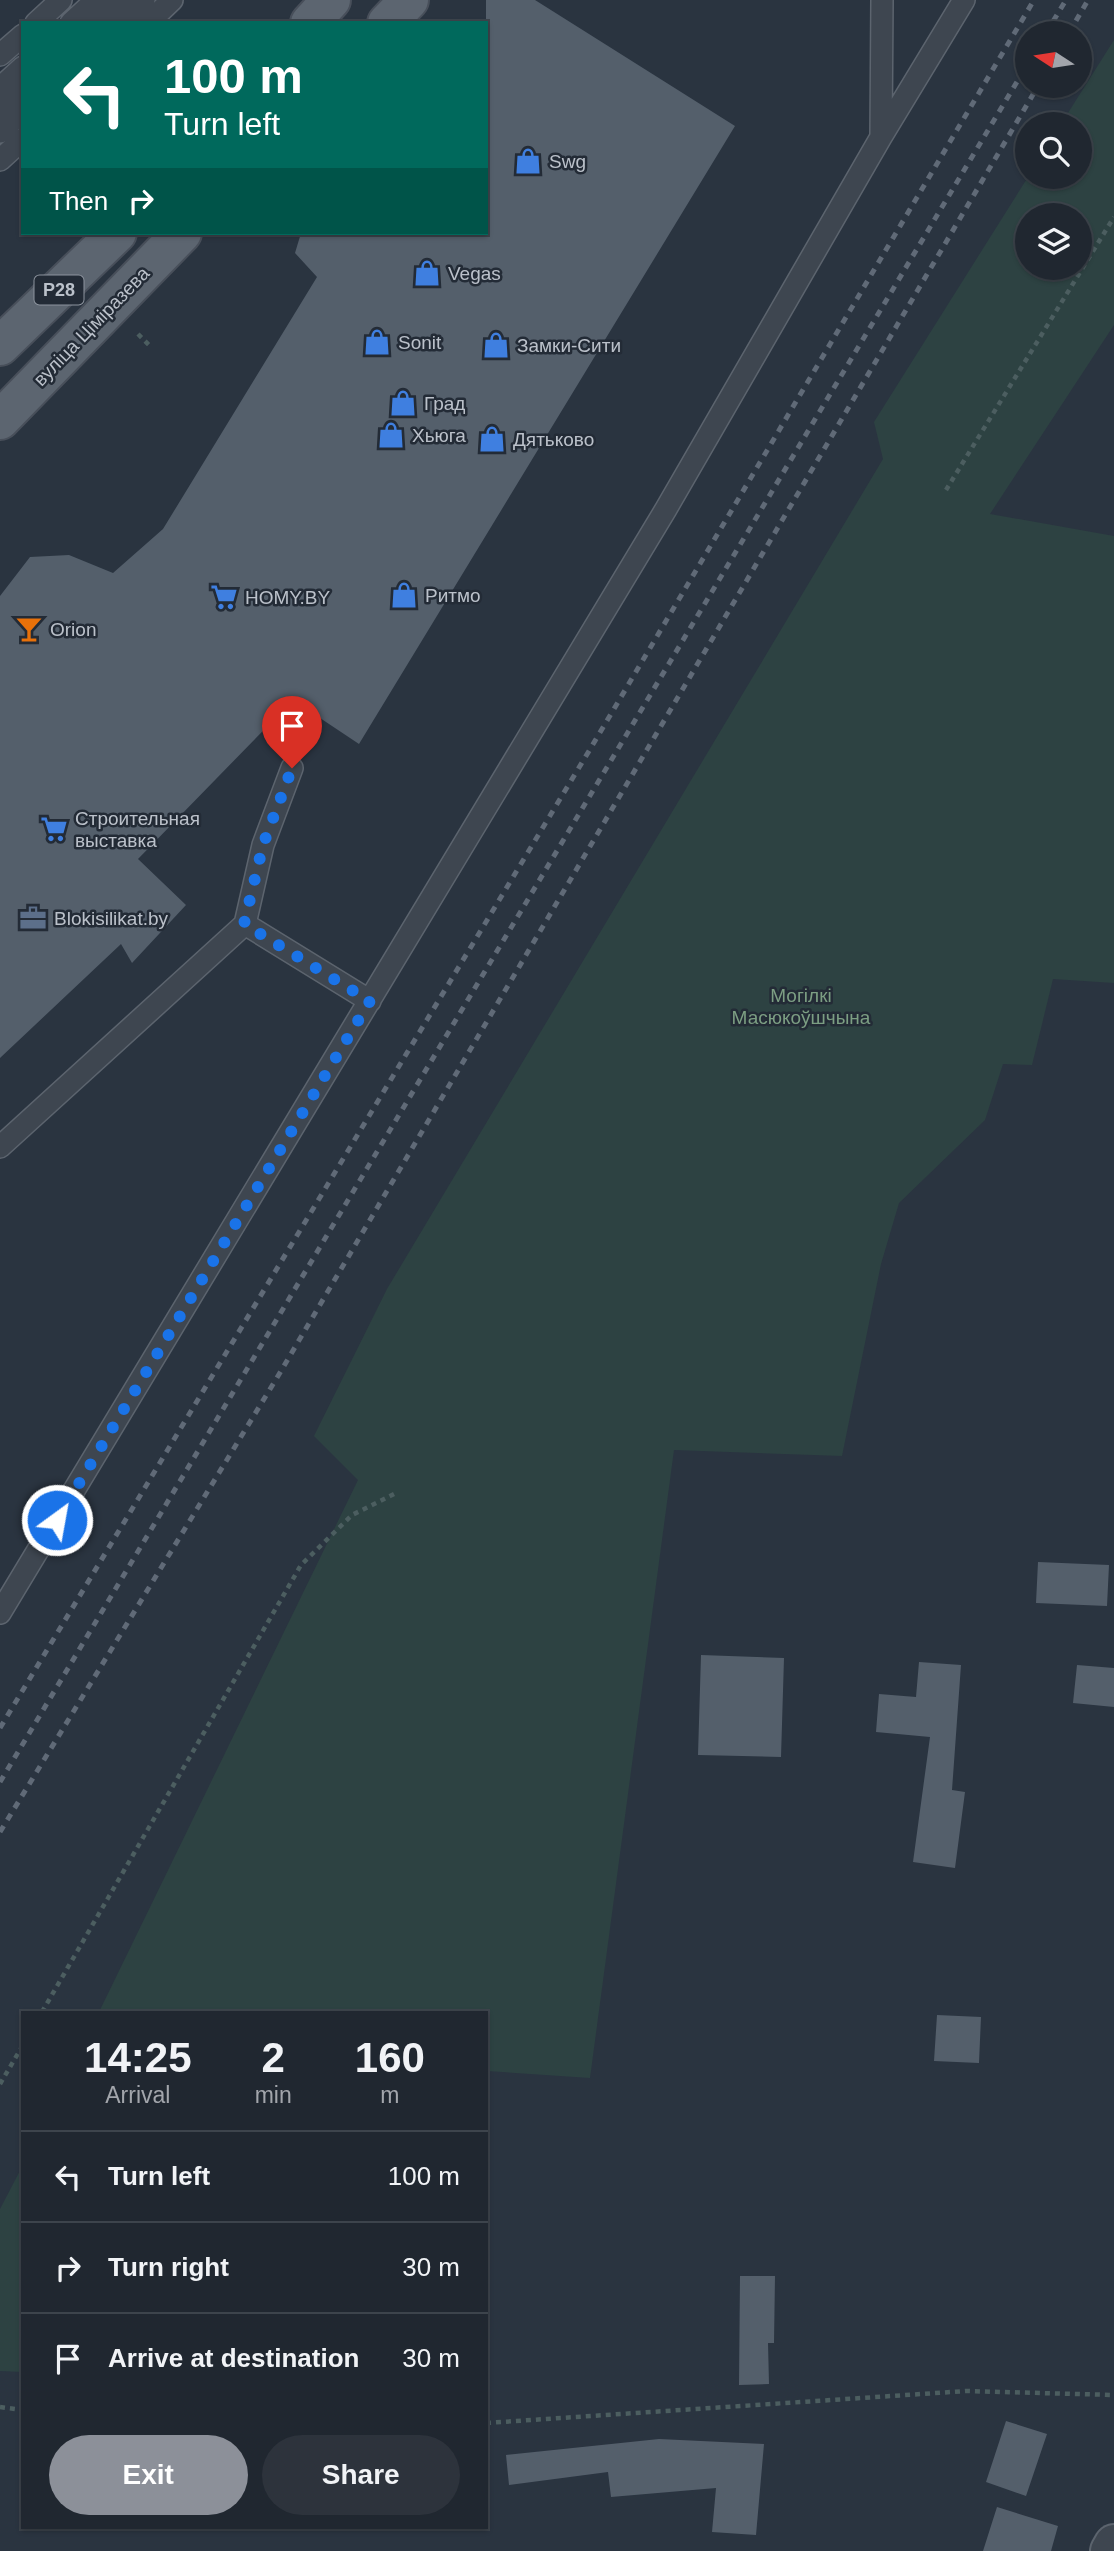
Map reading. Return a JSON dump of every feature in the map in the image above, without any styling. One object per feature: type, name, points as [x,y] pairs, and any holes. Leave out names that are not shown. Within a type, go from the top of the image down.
[{"type":"main road","points":[[312,21],[331,0]]},
{"type":"main road","points":[[389,21],[409,0]]},
{"type":"main road","name":"Р28","points":[[0,346],[115,235]]},
{"type":"main road","name":"вуліца Ціміразева","points":[[0,420],[180,235]]},
{"type":"street","points":[[1110,2551],[1114,2544]]},
{"type":"lane","points":[[38,21],[61,0]]},
{"type":"lane","points":[[73,21],[96,0]]},
{"type":"lane","points":[[97,21],[120,0]]},
{"type":"lane","points":[[121,21],[144,0]]},
{"type":"lane","points":[[150,21],[172,0]]},
{"type":"lane","points":[[881,137],[883,0]]},
{"type":"lane","points":[[0,1613],[666,509],[881,137],[964,0]]},
{"type":"lane","points":[[0,55],[21,37]]},
{"type":"lane","points":[[0,88],[21,69]]},
{"type":"lane","points":[[0,109],[21,91]]},
{"type":"lane","points":[[0,132],[21,113]]},
{"type":"lane","points":[[0,160],[21,141]]},
{"type":"lane","points":[[0,1147],[244,924],[263,845],[292,768]]},
{"type":"lane","points":[[244,924],[370,1001]]},
{"type":"path","points":[[946,490],[1114,216]]},
{"type":"path","points":[[43,2011],[301,1564],[352,1514],[396,1493]]},
{"type":"path","points":[[0,2084],[21,2048]]},
{"type":"path","points":[[488,2423],[966,2391],[1114,2395]]},
{"type":"path","points":[[0,2407],[21,2410]]},
{"type":"green space","name":"Могілкі Масюкоўшчына","points":[[1114,40],[1114,325],[990,514],[1114,536],[1114,983],[1053,979],[1032,1065],[1003,1064],[985,1120],[899,1203],[881,1264],[842,1456],[674,1450],[590,2078],[488,2071],[488,2011],[99,2011],[358,1480],[314,1436],[387,1289],[883,459],[874,422],[1020,189],[1092,189],[1092,112],[1069,112],[1077,98],[1092,98],[1092,75]]},
{"type":"green space","points":[[21,2169],[21,2372],[0,2371],[0,2209]]},
{"type":"building","name":"Град","points":[[486,0],[535,0],[735,126],[359,744],[293,700],[138,859],[186,905],[132,963],[121,944],[0,1058],[0,596],[30,557],[69,555],[113,573],[163,529],[317,277],[295,253],[300,235],[488,235]]},
{"type":"building","points":[[1038,1562],[1109,1565],[1107,1606],[1036,1603]]},
{"type":"building","points":[[701,1655],[784,1658],[781,1757],[698,1755]]},
{"type":"building","points":[[919,1662],[961,1665],[952,1790],[965,1792],[955,1868],[913,1862],[930,1737],[876,1732],[879,1694],[916,1697]]},
{"type":"building","points":[[1077,1665],[1114,1668],[1114,1707],[1073,1703]]},
{"type":"building","points":[[937,2015],[981,2017],[979,2063],[934,2061]]},
{"type":"building","points":[[740,2276],[775,2276],[774,2343],[768,2343],[769,2384],[739,2385]]},
{"type":"building","points":[[1006,2421],[1047,2434],[1026,2496],[986,2482]]},
{"type":"building","points":[[659,2439],[764,2444],[756,2535],[712,2532],[716,2488],[611,2497],[608,2472],[509,2485],[506,2455]]},
{"type":"building","points":[[997,2507],[1058,2526],[1051,2551],[983,2551]]},
{"type":"railway","points":[[0,1728],[589,751],[1034,0]]},
{"type":"railway","points":[[1053,21],[1066,0]]},
{"type":"railway","points":[[1076,21],[1088,0]]},
{"type":"railway","points":[[0,1782],[1015,85]]},
{"type":"railway","points":[[0,1832],[278,1376],[1031,98]]},
{"type":"place","name":"Swg","points":[[528,161]]},
{"type":"place","name":"Vegas","points":[[427,273]]},
{"type":"place","name":"Sonit","points":[[377,342]]},
{"type":"place","name":"Замки-Сити","points":[[496,345]]},
{"type":"place","name":"Град","points":[[403,403]]},
{"type":"place","name":"Хьюга","points":[[391,435]]},
{"type":"place","name":"Дятьково","points":[[492,439]]},
{"type":"place","name":"Ритмо","points":[[404,595]]},
{"type":"place","name":"HOMY.BY","points":[[224,597]]},
{"type":"place","name":"Orion","points":[[29,629]]},
{"type":"place","name":"Строительная выставка","points":[[54,829]]},
{"type":"place","name":"Blokisilikat.by","points":[[33,918]]},
{"type":"route","points":[[57,1520],[370,1001],[244,924],[263,845],[292,768]]}]
